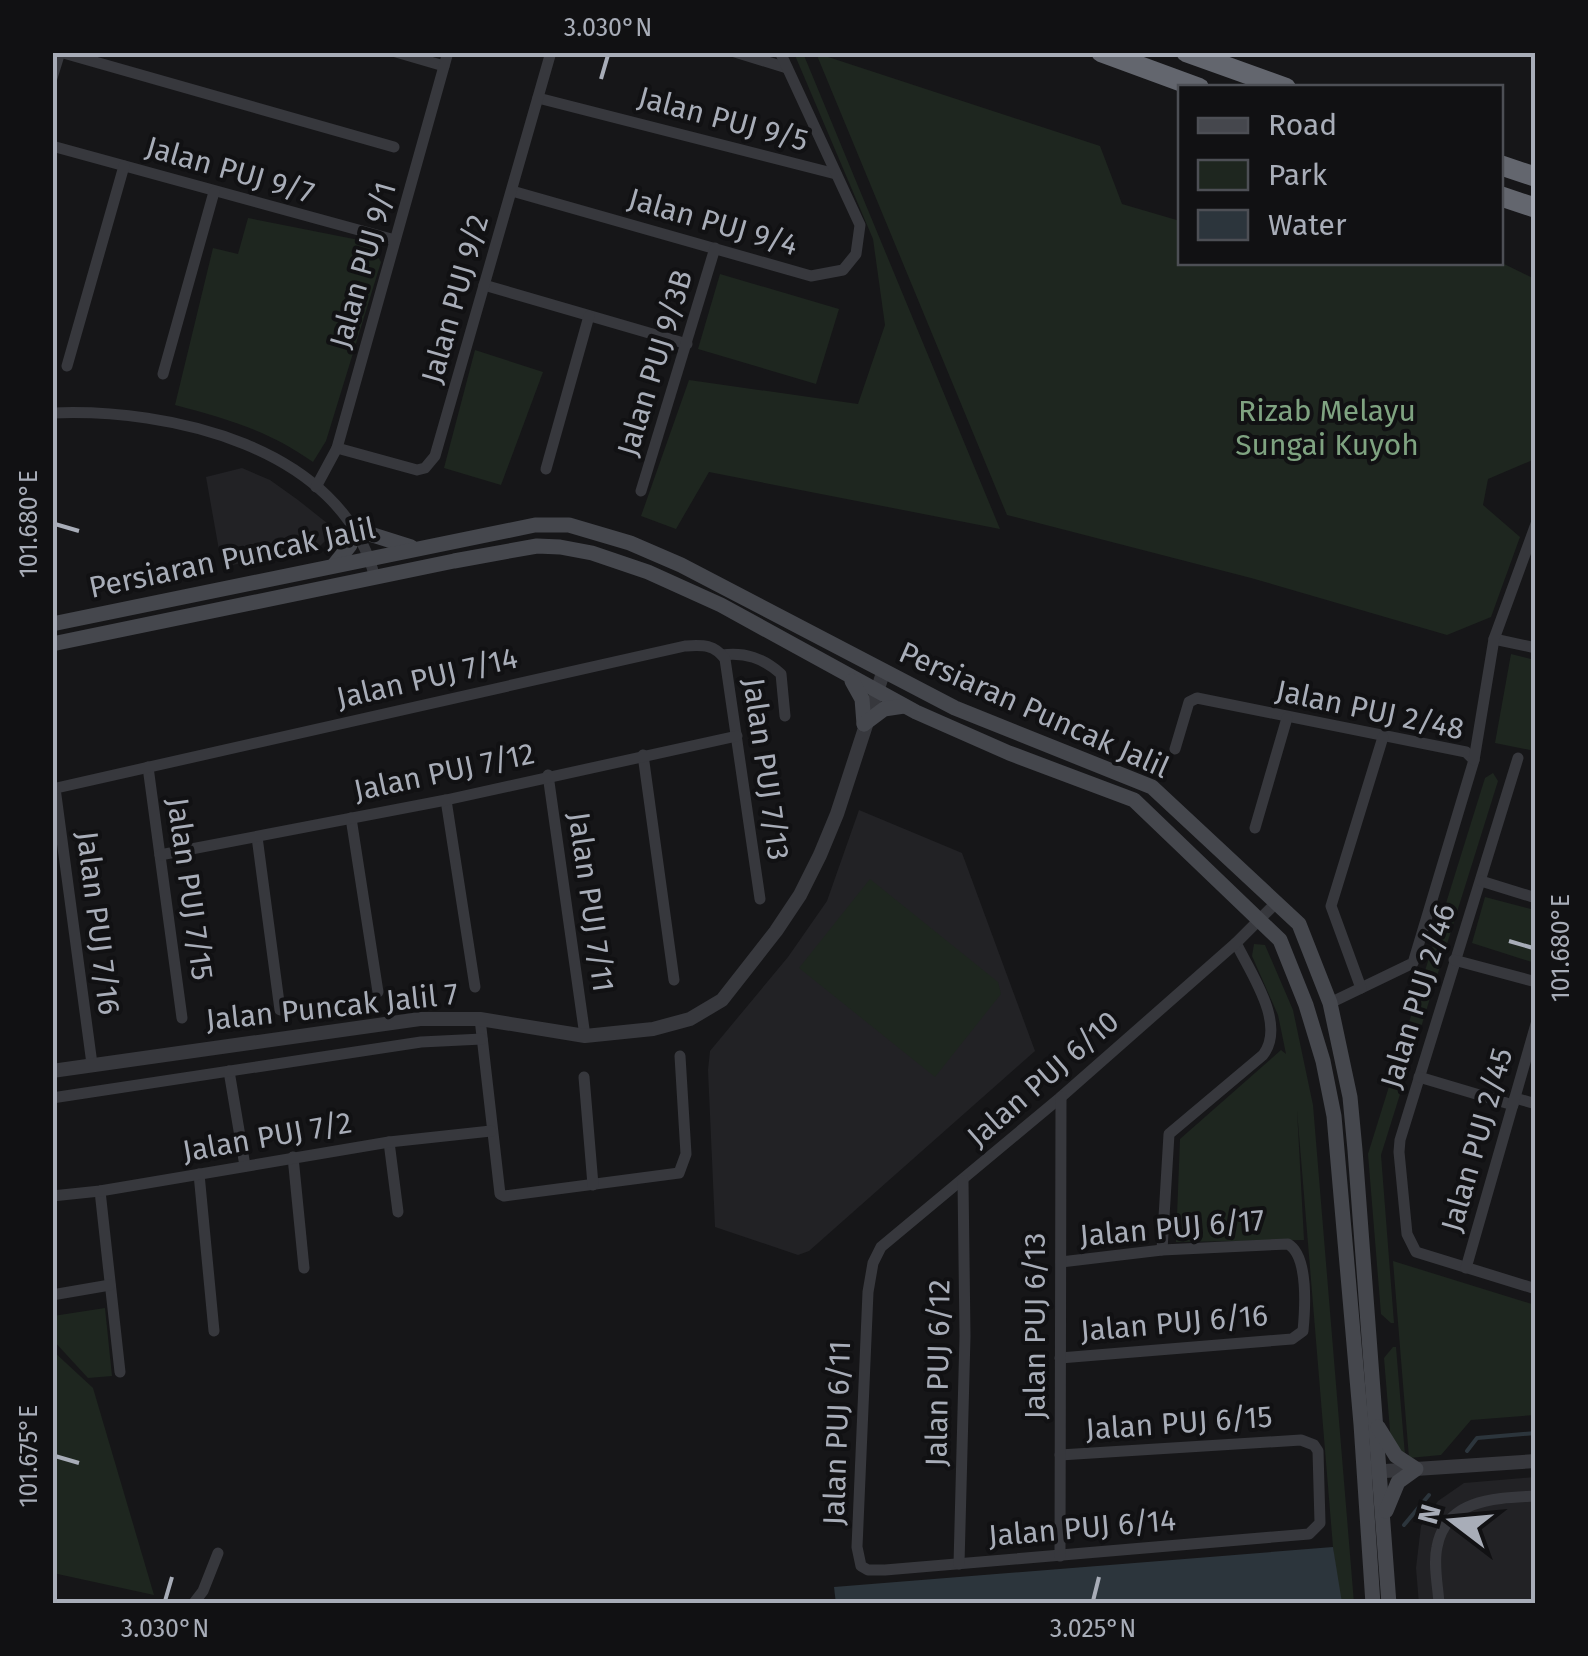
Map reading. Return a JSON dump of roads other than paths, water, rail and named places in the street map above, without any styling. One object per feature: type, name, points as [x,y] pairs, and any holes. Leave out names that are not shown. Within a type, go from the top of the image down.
[{"type":"highway","points":[[1101,52],[1191,85]]},
{"type":"highway","points":[[1186,52],[1278,85]]},
{"type":"highway","points":[[1503,165],[1536,177]]},
{"type":"highway","points":[[1503,197],[1536,208]]},
{"type":"main road","name":"Persiaran Puncak Jalil","points":[[52,624],[335,564],[552,524],[599,532],[681,565],[883,672],[993,724],[1152,787],[1299,924],[1330,1003],[1350,1096],[1376,1423],[1372,1472],[1373,1604]]},
{"type":"main road","points":[[335,564],[350,545],[354,529],[417,548]]},
{"type":"main road","name":"Persiaran Puncak Jalil","points":[[52,644],[537,546],[592,553],[648,572],[720,606],[904,706],[1010,753],[1134,800],[1280,940],[1306,1005],[1334,1116],[1390,1604]]},
{"type":"main road","points":[[849,677],[862,698],[864,724]]},
{"type":"main road","points":[[864,724],[884,709],[904,706]]},
{"type":"main road","points":[[1376,1423],[1396,1456],[1416,1468],[1398,1482],[1383,1520]]},
{"type":"street","points":[[52,78],[60,52],[394,147]]},
{"type":"street","points":[[396,52],[444,66]]},
{"type":"street","name":"Jalan PUJ 9/1","points":[[316,487],[337,448],[448,52]]},
{"type":"street","name":"Jalan PUJ 9/2","points":[[337,448],[409,469],[425,468],[430,463],[551,52]]},
{"type":"street","points":[[734,52],[787,68]]},
{"type":"street","name":"Jalan PUJ 9/4","points":[[512,192],[812,276],[843,270],[856,254],[860,225],[780,52]]},
{"type":"street","name":"Jalan PUJ 9/5","points":[[538,98],[836,174]]},
{"type":"street","name":"Jalan PUJ 9/7","points":[[52,146],[395,240]]},
{"type":"street","points":[[67,366],[124,166]]},
{"type":"street","points":[[162,374],[214,192]]},
{"type":"street","name":"Jalan PUJ 9/3B","points":[[641,492],[715,248]]},
{"type":"street","points":[[484,285],[687,344]]},
{"type":"street","points":[[546,470],[589,316]]},
{"type":"street","points":[[52,413],[148,416],[233,438],[280,461],[316,487],[354,529],[370,557],[375,578]]},
{"type":"street","points":[[1474,760],[1494,639],[1536,524]]},
{"type":"street","points":[[1494,639],[1536,648]]},
{"type":"street","name":"Jalan PUJ 7/14","points":[[54,788],[685,646],[707,645],[720,652],[754,657],[780,674],[785,716]]},
{"type":"street","name":"Jalan PUJ 7/13","points":[[720,652],[737,736],[760,899]]},
{"type":"street","name":"Jalan Puncak Jalil 7","points":[[52,1070],[420,1019],[480,1018],[585,1036],[653,1029],[690,1019],[722,1000],[751,966],[800,895],[837,814],[883,672]]},
{"type":"street","name":"Jalan PUJ 2/48","points":[[1175,749],[1191,700],[1197,698],[1466,752],[1474,760],[1414,962],[1330,1003]]},
{"type":"street","points":[[1254,828],[1287,718]]},
{"type":"street","name":"Jalan PUJ 7/12","points":[[160,855],[446,800],[737,736]]},
{"type":"street","points":[[1361,988],[1331,906],[1383,736]]},
{"type":"street","points":[[642,755],[674,980]]},
{"type":"street","name":"Jalan PUJ 2/46","points":[[1466,1268],[1416,1252],[1407,1234],[1399,1146],[1518,758]]},
{"type":"street","name":"Jalan PUJ 7/15","points":[[148,767],[182,1018]]},
{"type":"street","name":"Jalan PUJ 7/11","points":[[548,775],[585,1036]]},
{"type":"street","name":"Jalan PUJ 7/16","points":[[54,788],[92,1064]]},
{"type":"street","points":[[446,800],[475,987]]},
{"type":"street","points":[[352,818],[378,992]]},
{"type":"street","points":[[257,837],[280,1010]]},
{"type":"street","points":[[1482,881],[1536,898]]},
{"type":"street","name":"Jalan PUJ 6/10","points":[[867,1302],[873,1263],[881,1248],[1061,1097],[1275,904]]},
{"type":"street","points":[[1162,1250],[1169,1134],[1262,1054],[1272,1040],[1260,992],[1236,943]]},
{"type":"street","points":[[1454,960],[1536,982]]},
{"type":"street","points":[[480,1018],[491,1131],[500,1194],[504,1196],[675,1176],[683,1168],[686,1154],[680,1056]]},
{"type":"street","name":"Jalan PUJ 2/45","points":[[1466,1268],[1536,1024]]},
{"type":"street","points":[[52,1098],[421,1042],[482,1039]]},
{"type":"street","points":[[230,1071],[244,1166]]},
{"type":"street","points":[[1419,1076],[1536,1104]]},
{"type":"street","points":[[584,1077],[594,1185]]},
{"type":"street","name":"Jalan PUJ 6/13","points":[[1060,1556],[1061,1097]]},
{"type":"street","name":"Jalan PUJ 7/2","points":[[52,1196],[389,1142],[491,1131]]},
{"type":"street","points":[[389,1142],[398,1212]]},
{"type":"street","points":[[293,1157],[304,1268]]},
{"type":"street","points":[[199,1174],[214,1331]]},
{"type":"street","name":"Jalan PUJ 6/12","points":[[960,1564],[965,1336],[963,1182]]},
{"type":"street","points":[[100,1191],[120,1372]]},
{"type":"street","name":"Jalan PUJ 6/17","points":[[1060,1262],[1162,1250],[1288,1244],[1296,1248],[1299,1256],[1305,1311],[1302,1331],[1292,1339]]},
{"type":"street","points":[[1466,1268],[1536,1289]]},
{"type":"street","points":[[52,1295],[110,1284]]},
{"type":"street","name":"Jalan PUJ 6/11","points":[[861,1566],[857,1547],[867,1302]]},
{"type":"street","name":"Jalan PUJ 6/16","points":[[1060,1358],[1292,1339]]},
{"type":"street","name":"Jalan PUJ 6/15","points":[[1060,1456],[1301,1440],[1314,1445],[1319,1458],[1322,1518],[1310,1534]]},
{"type":"street","points":[[1372,1472],[1536,1461]]},
{"type":"street","points":[[1439,1604],[1436,1556],[1442,1534],[1468,1505],[1482,1499],[1536,1496]]},
{"type":"street","name":"Jalan PUJ 6/14","points":[[861,1566],[885,1570],[1310,1534]]},
{"type":"street","points":[[192,1604],[203,1591],[218,1553]]},
{"type":"water","points":[[1333,1547],[1342,1603],[836,1604],[834,1587]]},
{"type":"waterway","points":[[1467,1451],[1477,1438],[1536,1433]]},
{"type":"waterway","points":[[1404,1525],[1429,1495]]},
{"type":"park label","name":"Rizab Melayu Sungai Kuyoh","points":[[1327,428]]}]
